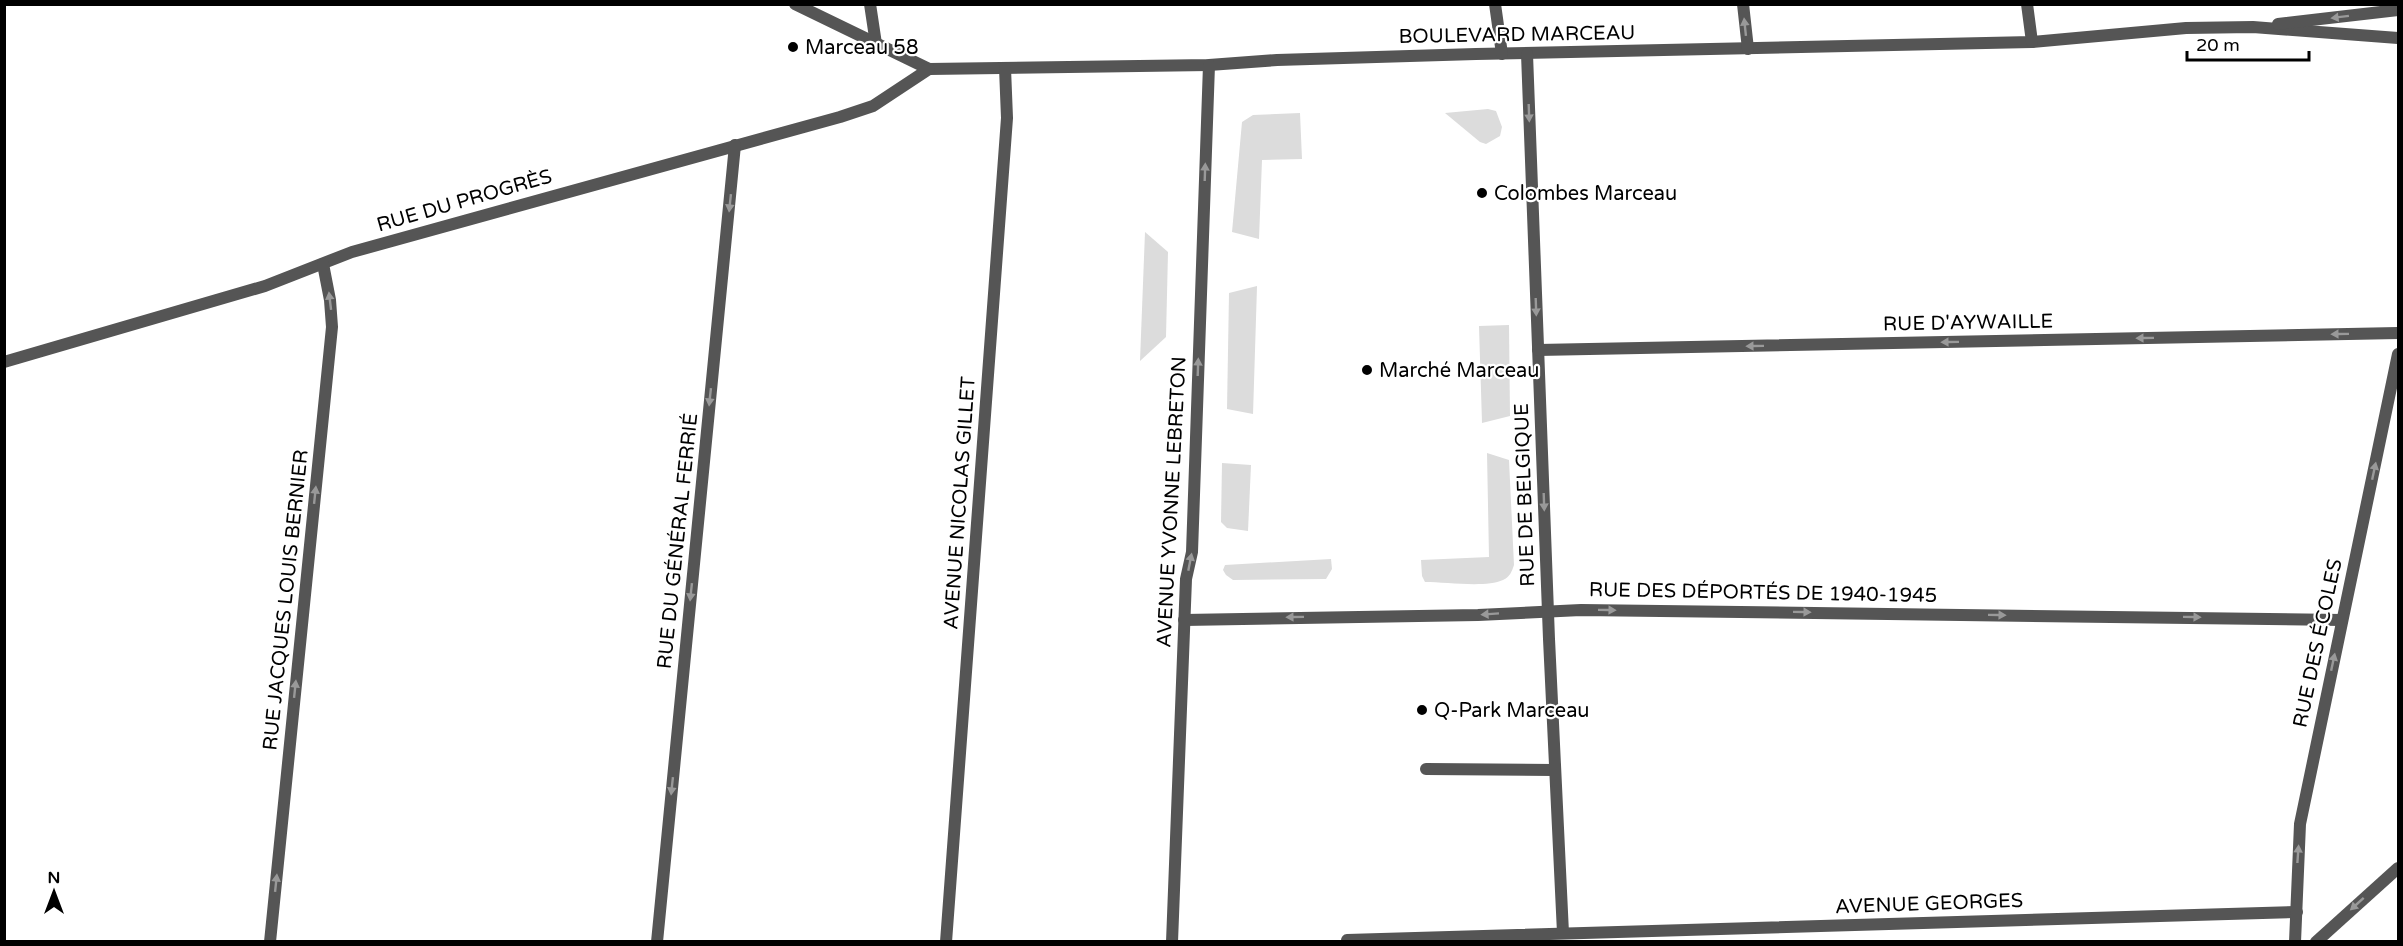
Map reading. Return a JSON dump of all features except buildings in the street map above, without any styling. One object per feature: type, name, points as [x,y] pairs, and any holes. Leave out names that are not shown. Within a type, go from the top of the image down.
[{"type":"street","name":"BOULEVARD MARCEAU","points":[[795,4],[929,69],[1209,65],[1289,60],[1502,54],[2032,42],[2186,28],[2253,27],[2398,38]]},
{"type":"street","points":[[870,4],[876,44]]},
{"type":"street","points":[[1495,4],[1502,54]]},
{"type":"street","points":[[1743,4],[1748,49]]},
{"type":"street","points":[[2027,4],[2032,42]]},
{"type":"street","name":"BOULEVARD MARCEAU","points":[[2253,27],[2398,10]]},
{"type":"street","name":"RUE DE BELGIQUE","points":[[1527,54],[1548,610]]},
{"type":"street","name":"AVENUE YVONNE LEBRETON","points":[[1172,942],[1186,579],[1192,552],[1209,65]]},
{"type":"street","name":"AVENUE NICOLAS GILLET","points":[[946,942],[1007,118],[1005,68]]},
{"type":"street","name":"RUE DU PROGRÈS","points":[[4,362],[294,276],[352,252],[840,117],[873,106],[929,69]]},
{"type":"street","name":"RUE DU GÉNÉRAL FERRIÉ","points":[[657,942],[735,145]]},
{"type":"street","name":"RUE JACQUES LOUIS BERNIER","points":[[270,942],[332,327],[330,300],[323,264]]},
{"type":"street","name":"RUE D'AYWAILLE","points":[[1538,350],[2398,333]]},
{"type":"street","name":"RUE DES ÉCOLES","points":[[2295,942],[2300,824],[2398,354]]},
{"type":"street","points":[[1548,610],[1563,933]]},
{"type":"street","name":"RUE DES DÉPORTÉS DE 1940-1945","points":[[1184,620],[1478,615],[1548,610],[2342,620]]},
{"type":"street","points":[[1426,769],[1554,770]]},
{"type":"street","points":[[2316,942],[2398,868]]},
{"type":"street","name":"AVENUE GEORGES","points":[[1347,940],[2297,912]]},
{"type":"shaded area","points":[[1488,109],[1496,111],[1502,127],[1500,136],[1486,144],[1480,142],[1445,113]]},
{"type":"shaded area","points":[[1300,113],[1302,159],[1262,160],[1259,239],[1232,232],[1242,122],[1253,115]]},
{"type":"shaded area","points":[[1145,232],[1168,252],[1166,337],[1140,361]]},
{"type":"shaded area","points":[[1257,286],[1253,414],[1227,409],[1229,293]]},
{"type":"shaded area","points":[[1509,325],[1510,416],[1482,423],[1479,326]]},
{"type":"shaded area","points":[[1487,453],[1509,460],[1514,565],[1511,572],[1503,580],[1487,584],[1425,582],[1422,576],[1421,560],[1489,557]]},
{"type":"shaded area","points":[[1222,463],[1251,465],[1248,531],[1227,528],[1221,522]]},
{"type":"shaded area","points":[[1331,559],[1332,569],[1326,579],[1233,580],[1223,570],[1225,565]]},
{"type":"place","name":"Marceau 58","points":[[793,47]]},
{"type":"place","name":"Colombes Marceau","points":[[1482,193]]},
{"type":"place","name":"Marché Marceau","points":[[1367,370]]},
{"type":"place","name":"Q-Park Marceau","points":[[1422,710]]}]
